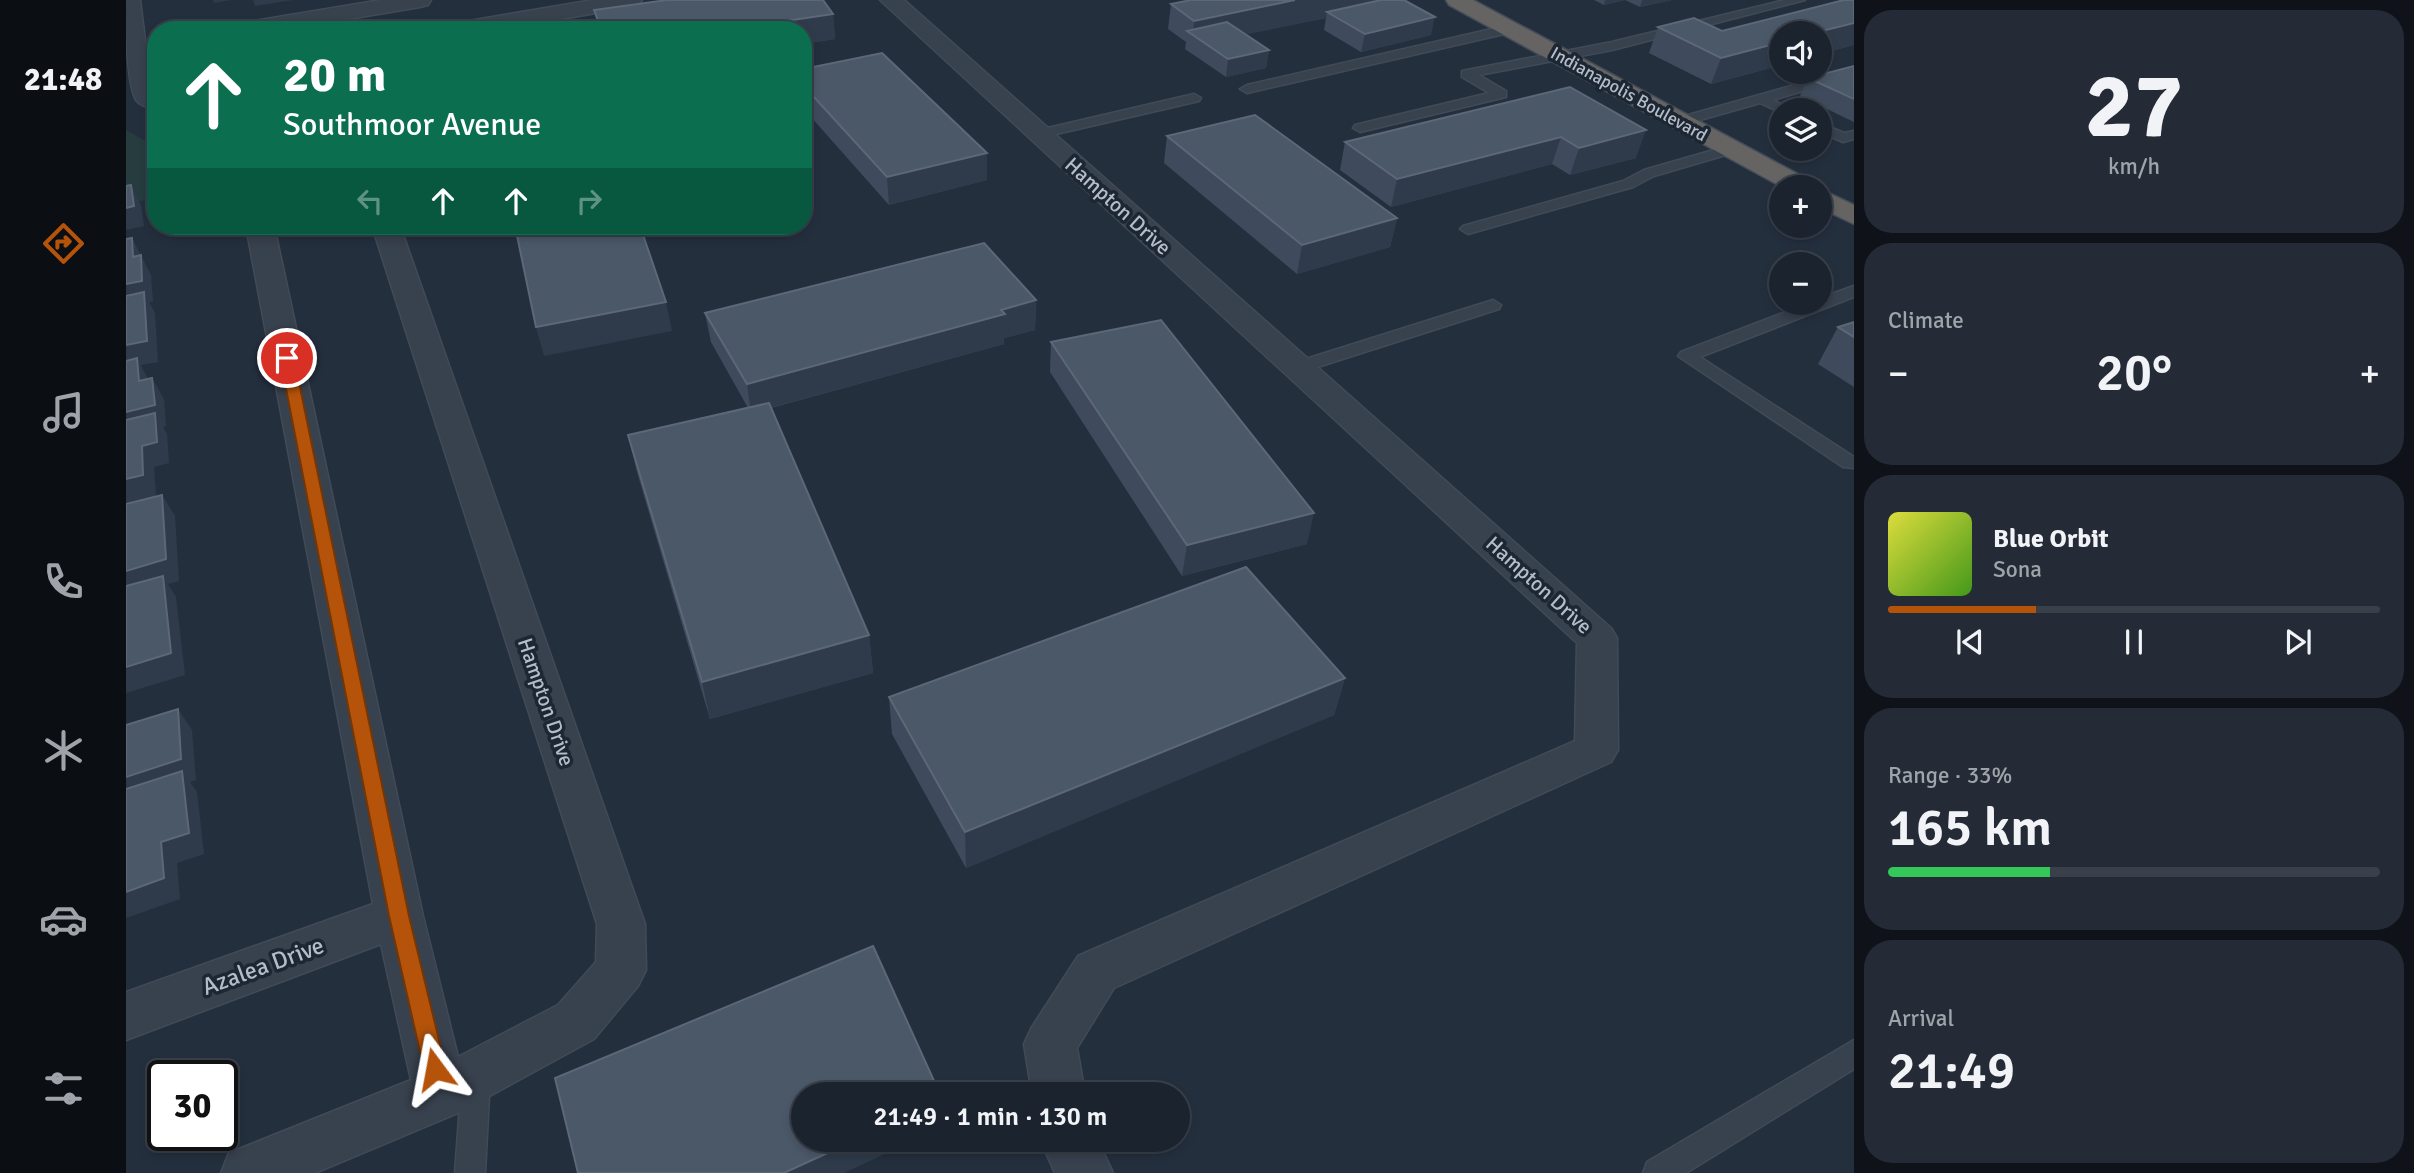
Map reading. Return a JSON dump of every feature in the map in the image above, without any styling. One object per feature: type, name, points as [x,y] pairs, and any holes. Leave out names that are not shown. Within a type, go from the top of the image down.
[{"type":"highway","name":"Indianapolis Boulevard","points":[[1457,0],[1779,175]]},
{"type":"highway","points":[[1832,204],[1854,216]]},
{"type":"street","points":[[295,21],[420,0]]},
{"type":"street","points":[[500,21],[586,3],[631,0]]},
{"type":"street","name":"Hampton Drive","points":[[891,0],[1597,638],[1595,750],[1097,972],[1050,1044],[1057,1082]]},
{"type":"street","points":[[129,14],[145,46],[147,98]]},
{"type":"street","points":[[262,235],[399,916],[459,1085]]},
{"type":"street","name":"Hampton Drive","points":[[248,1173],[459,1085],[576,1022],[621,970],[621,923],[389,235]]},
{"type":"street","name":"Azalea Drive","points":[[126,1016],[399,916]]},
{"type":"street","points":[[1074,1152],[1085,1173]]},
{"type":"lane","points":[[1360,128],[1501,94],[1467,75],[1556,55],[1612,46],[1799,0]]},
{"type":"lane","points":[[1247,89],[1509,29]]},
{"type":"lane","points":[[1679,122],[1854,72]]},
{"type":"lane","points":[[1039,134],[1194,98]]},
{"type":"lane","points":[[1761,99],[1769,103]]},
{"type":"lane","points":[[1832,133],[1843,138],[1854,135]]},
{"type":"lane","points":[[1468,229],[1628,184],[1649,173],[1731,149]]},
{"type":"lane","points":[[1849,298],[1687,356],[1850,463]]},
{"type":"lane","points":[[1296,368],[1493,305]]},
{"type":"lane","points":[[1658,1173],[1854,1054]]},
{"type":"lane","points":[[459,1085],[470,1173]]},
{"type":"green space","points":[[126,130],[147,142],[147,200],[126,204]]},
{"type":"building","points":[[667,0],[823,0],[833,14],[786,21],[598,21],[594,10]]},
{"type":"building","points":[[1191,0],[1295,0],[1194,21],[1171,4]]},
{"type":"building","points":[[1381,0],[1404,0],[1435,17],[1365,34],[1327,12]]},
{"type":"building","points":[[1844,0],[1854,0],[1854,23],[1832,28],[1832,21],[1769,21],[1769,45],[1721,58],[1658,27],[1694,18],[1722,31]]},
{"type":"building","points":[[1227,22],[1269,50],[1228,59],[1187,31]]},
{"type":"building","points":[[882,53],[987,153],[887,177],[812,95],[812,67]]},
{"type":"building","points":[[1854,66],[1854,99],[1821,84],[1832,84],[1832,72]]},
{"type":"building","points":[[1570,87],[1646,130],[1579,148],[1561,137],[1397,179],[1345,142]]},
{"type":"building","points":[[1255,115],[1397,218],[1302,245],[1167,136]]},
{"type":"building","points":[[131,185],[134,206],[126,208],[126,186]]},
{"type":"building","points":[[517,235],[643,235],[666,302],[536,327]]},
{"type":"building","points":[[132,238],[133,257],[141,255],[142,281],[126,284],[126,239]]},
{"type":"building","points":[[984,243],[1036,300],[1001,310],[1005,314],[747,384],[705,313]]},
{"type":"building","points":[[144,292],[147,341],[126,345],[126,296]]},
{"type":"building","points":[[1161,320],[1314,513],[1187,545],[1051,342]]},
{"type":"building","points":[[1854,322],[1854,337],[1838,327]]},
{"type":"building","points":[[137,358],[139,381],[152,378],[155,405],[126,412],[126,361]]},
{"type":"building","points":[[769,403],[869,635],[702,682],[628,435]]},
{"type":"building","points":[[155,413],[157,442],[142,446],[143,475],[126,479],[126,420]]},
{"type":"building","points":[[162,495],[166,559],[126,571],[126,504]]},
{"type":"building","points":[[1246,567],[1345,678],[965,832],[889,697]]},
{"type":"building","points":[[163,576],[171,653],[126,667],[126,586]]},
{"type":"building","points":[[178,709],[181,759],[126,777],[126,725]]},
{"type":"building","points":[[182,771],[189,833],[161,842],[164,878],[126,892],[126,789]]},
{"type":"building","points":[[873,946],[935,1082],[791,1082],[791,1152],[830,1152],[784,1173],[578,1173],[555,1078]]},
{"type":"route","points":[[287,358],[399,916],[435,1069]]}]
